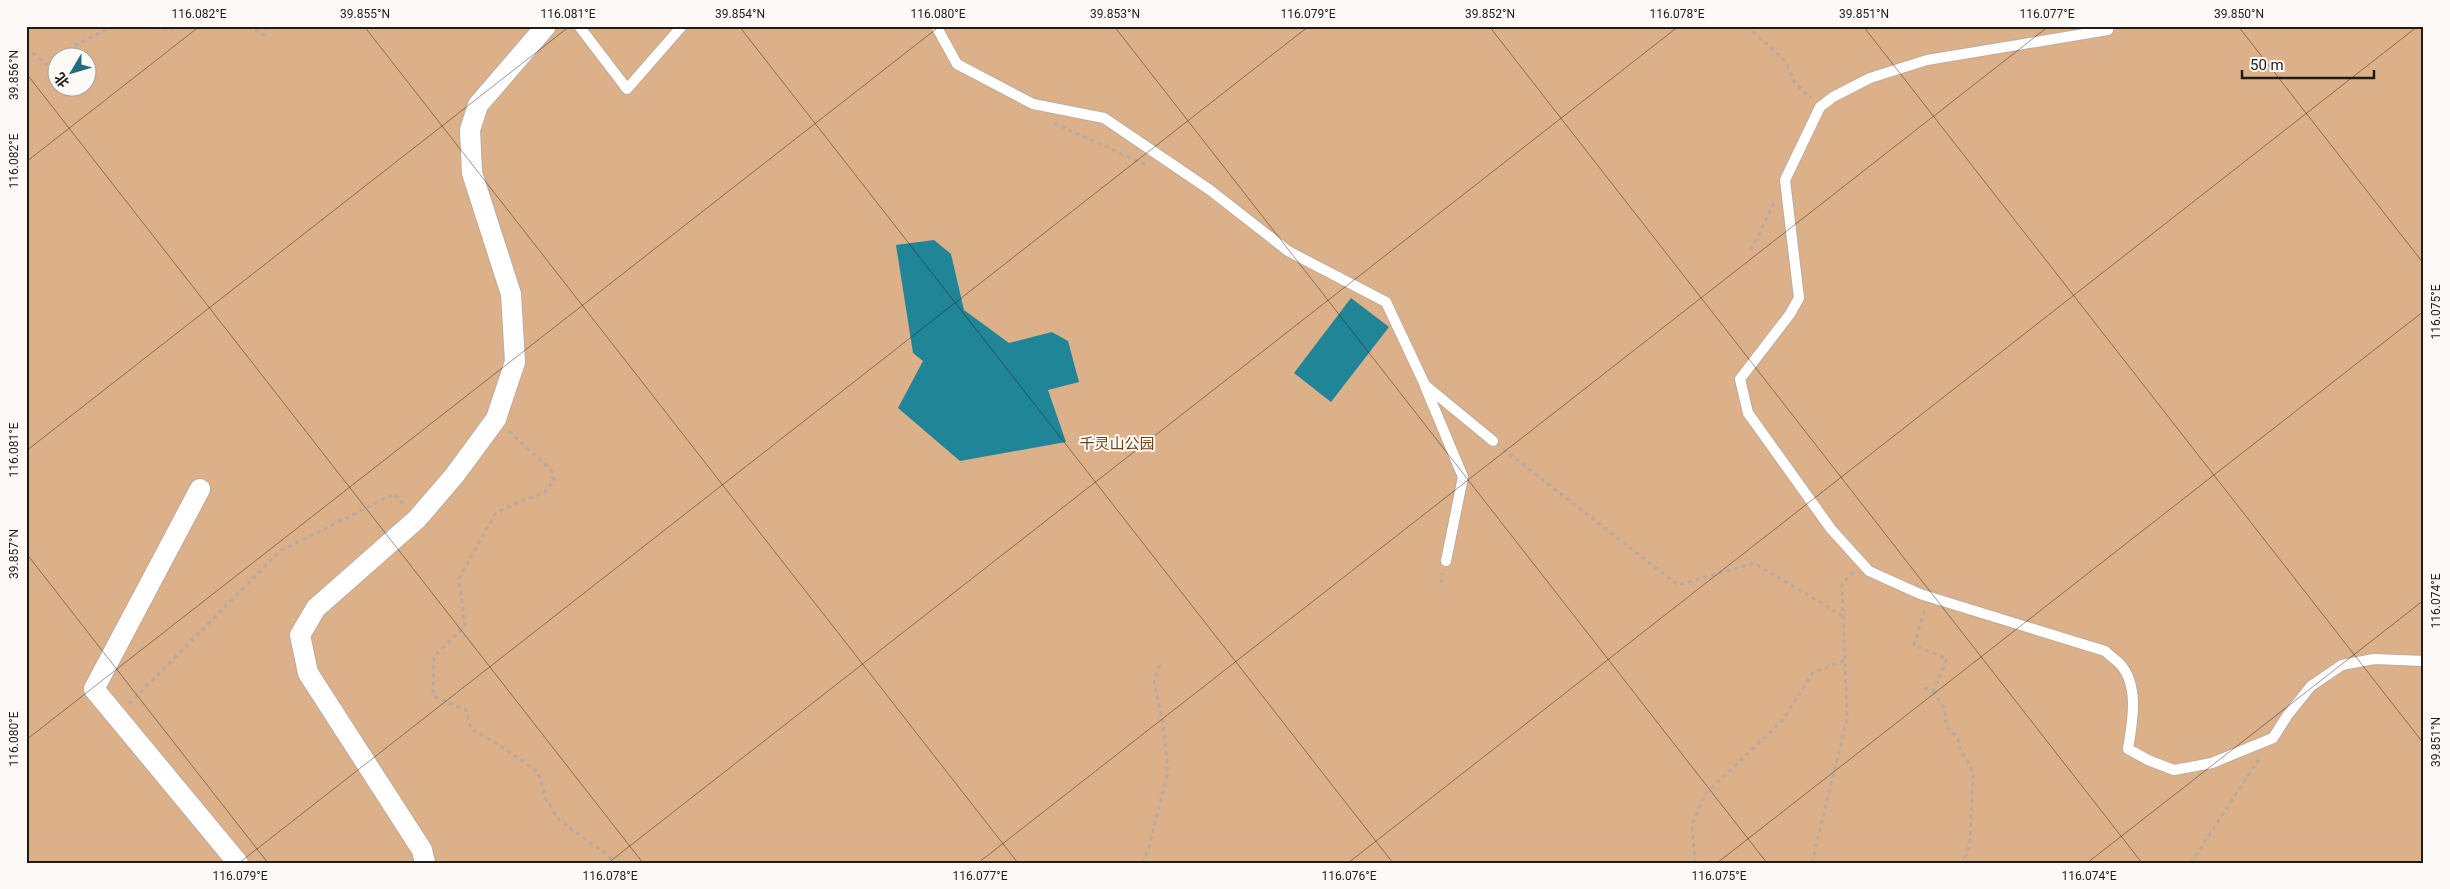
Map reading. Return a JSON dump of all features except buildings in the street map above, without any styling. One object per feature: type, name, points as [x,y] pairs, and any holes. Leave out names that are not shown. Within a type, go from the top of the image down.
[{"type":"street","points":[[425,863],[422,850],[308,672],[300,635],[316,608],[417,519],[454,476],[496,419],[516,362],[510,294],[472,173],[470,130],[478,104],[546,26]]},
{"type":"street","points":[[200,489],[94,690],[238,863]]},
{"type":"lane","points":[[579,26],[627,90],[682,26]]},
{"type":"lane","points":[[936,26],[957,64],[1034,104],[1104,118],[1210,190],[1288,251],[1386,302],[1425,385],[1463,477],[1446,561]]},
{"type":"lane","points":[[2109,26],[2108,30],[1927,60],[1870,78],[1832,97],[1820,107],[1785,180],[1799,298],[1790,314],[1740,379],[1748,413],[1831,529],[1869,571],[1929,597],[2105,651],[2122,666],[2132,687],[2133,721],[2128,749],[2148,760],[2174,770],[2212,763],[2274,738],[2287,716],[2311,686],[2342,665],[2374,660],[2424,661]]},
{"type":"lane","points":[[1425,385],[1493,441]]},
{"type":"path","points":[[72,48],[113,26]]},
{"type":"path","points":[[147,26],[162,29],[216,26]]},
{"type":"path","points":[[248,26],[264,34],[267,26]]},
{"type":"path","points":[[1747,26],[1785,61],[1795,83],[1820,107]]},
{"type":"path","points":[[26,48],[48,65]]},
{"type":"path","points":[[1034,104],[1037,116],[1148,166]]},
{"type":"path","points":[[1751,250],[1785,180]]},
{"type":"path","points":[[496,419],[551,470],[554,480],[544,493],[518,502],[495,514],[459,579],[465,626],[434,656],[433,696],[466,710],[471,729],[499,745],[538,772],[546,799],[558,818],[618,863]]},
{"type":"path","points":[[1493,441],[1678,585],[1754,563],[1843,616]]},
{"type":"path","points":[[117,717],[280,551],[394,494],[417,519]]},
{"type":"path","points":[[1812,863],[1847,719],[1842,584],[1861,562]]},
{"type":"path","points":[[1929,597],[1914,645],[1947,659],[1933,691]]},
{"type":"path","points":[[1695,863],[1692,824],[1705,794],[1782,721],[1813,673],[1845,660]]},
{"type":"path","points":[[1142,863],[1149,848],[1168,771],[1163,724],[1154,681],[1161,662]]},
{"type":"path","points":[[1924,688],[1933,691],[1945,709],[1946,726],[1958,738],[1959,750],[1972,767],[1970,844],[1963,863]]},
{"type":"path","points":[[2191,863],[2274,738]]},
{"type":"green space","name":"千灵山公园","points":[[26,26],[2424,26],[2424,863],[26,863]]}]
